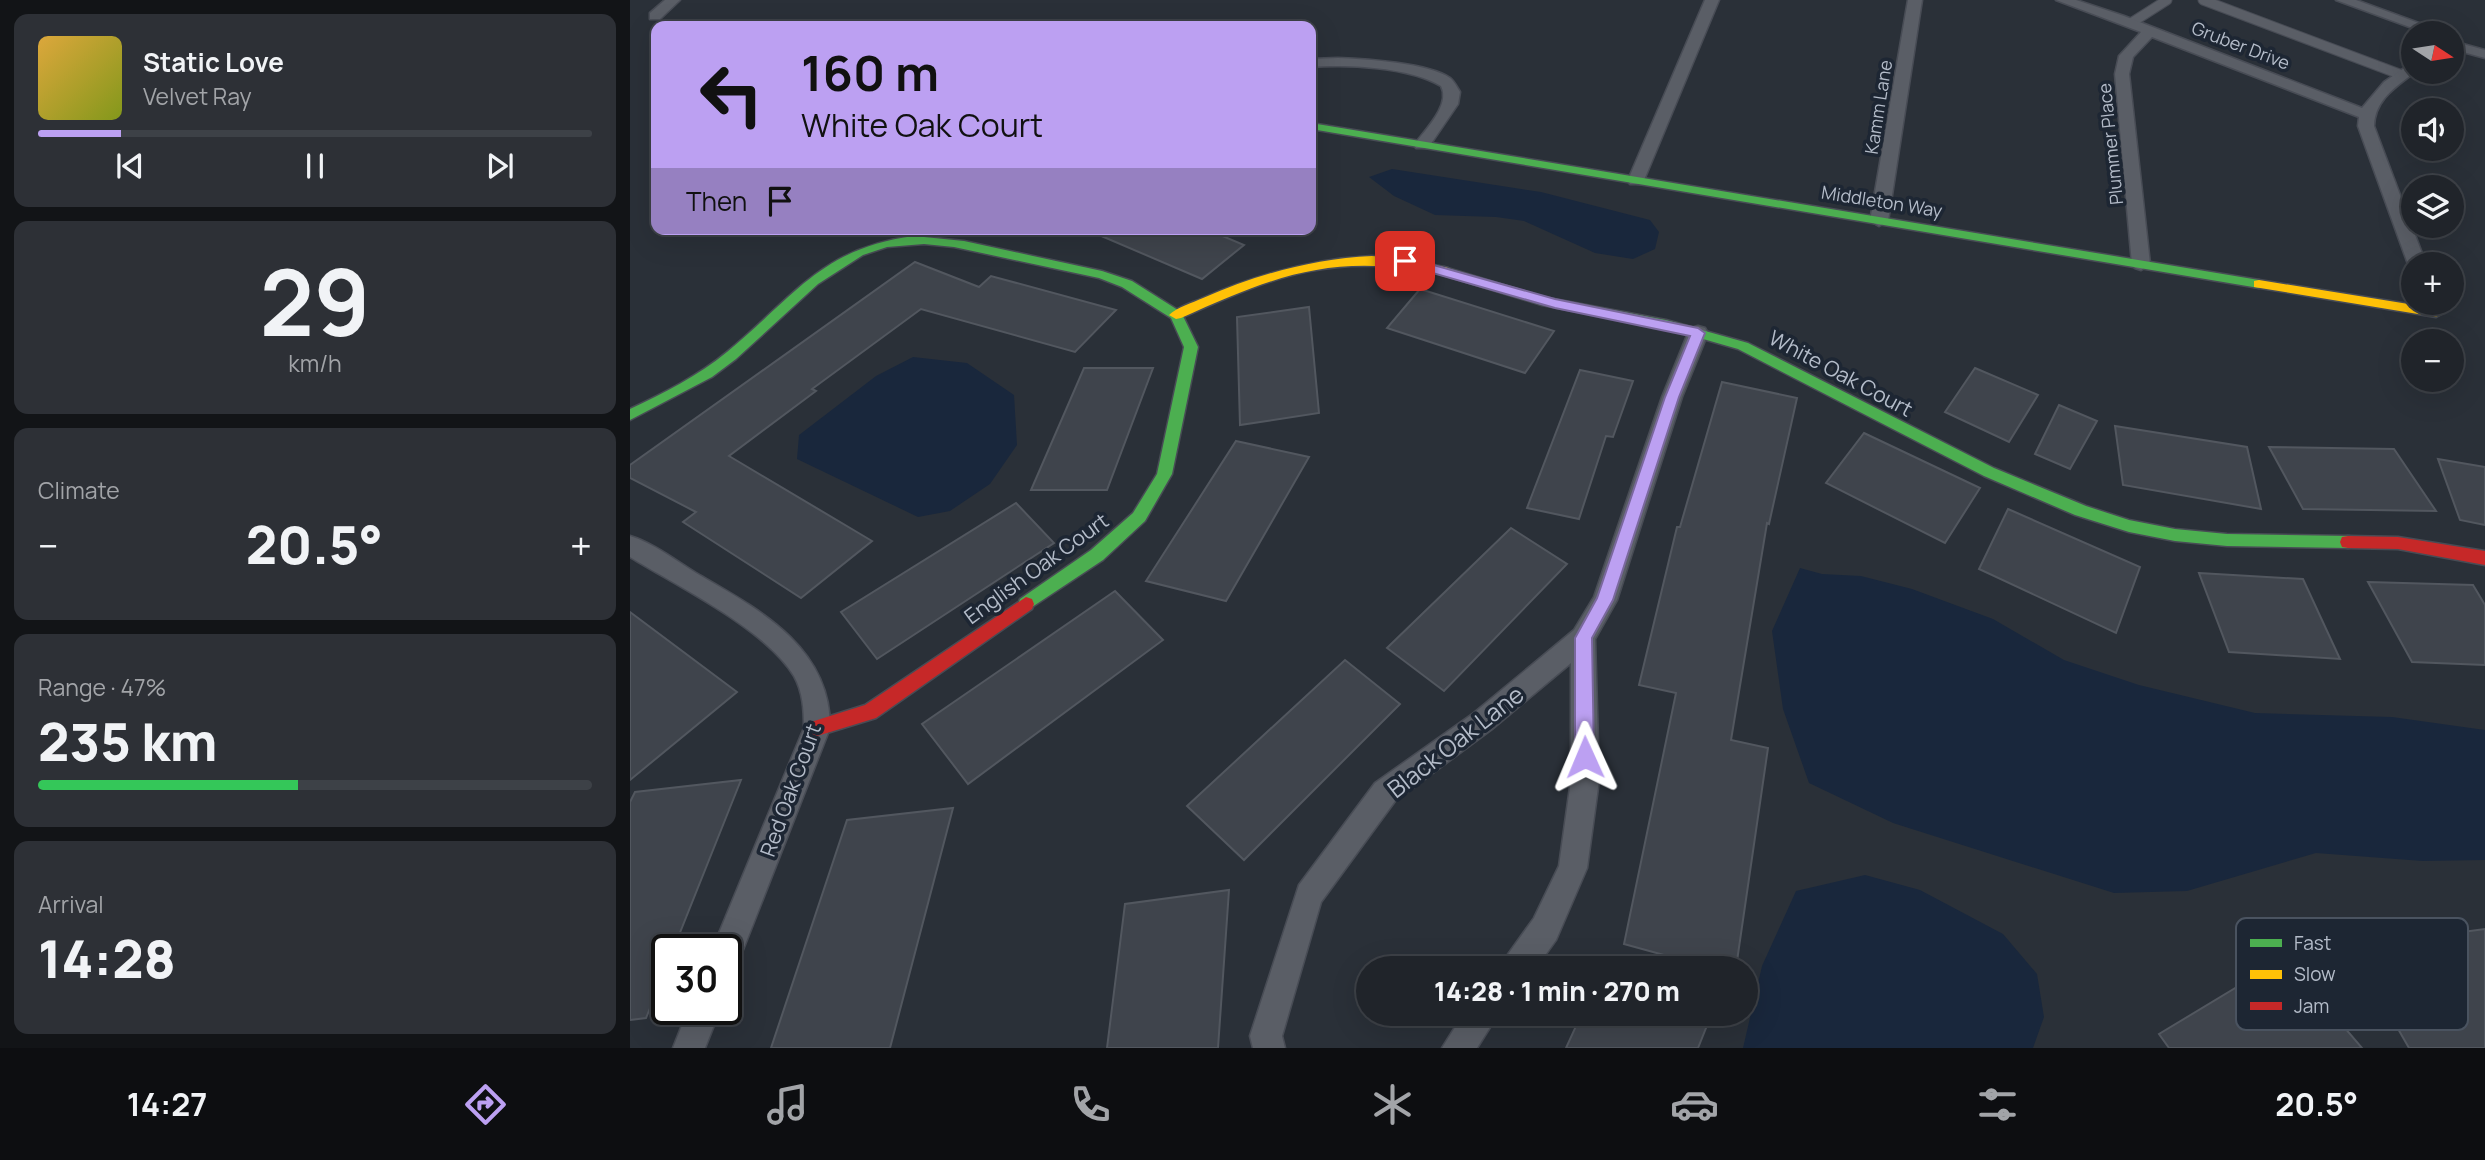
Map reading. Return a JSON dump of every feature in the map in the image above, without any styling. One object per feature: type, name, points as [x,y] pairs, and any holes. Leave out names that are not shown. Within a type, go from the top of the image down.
[{"type":"street","points":[[655,16],[673,0]]},
{"type":"street","points":[[1636,180],[1712,0]]},
{"type":"street","name":"Kamm Lane","points":[[1879,220],[1915,0]]},
{"type":"street","name":"Gruber Drive","points":[[2063,0],[2150,30],[2364,114]]},
{"type":"street","points":[[2338,2],[2401,27]]},
{"type":"street","points":[[2338,2],[2401,21]]},
{"type":"street","name":"Plummer Place","points":[[2141,264],[2122,74],[2126,56],[2150,30]]},
{"type":"street","points":[[2464,40],[2485,46]]},
{"type":"street","points":[[2464,48],[2485,54]]},
{"type":"street","points":[[1316,63],[1340,61],[1414,72],[1446,82],[1452,92],[1450,104],[1422,145]]},
{"type":"street","points":[[2401,77],[2372,102],[2364,114],[2413,252]]},
{"type":"street","name":"Middleton Way","points":[[1316,127],[2401,307]]},
{"type":"street","points":[[630,415],[713,370],[829,269],[856,252],[911,239],[937,240],[1102,275],[1127,284],[1176,315]]},
{"type":"street","name":"White Oak Court","points":[[1176,315],[1270,276],[1311,266],[1359,260],[1405,261],[1555,303],[1725,339],[1766,356],[1915,436],[2052,499],[2131,526],[2188,536],[2329,543],[2402,543],[2485,558]]},
{"type":"street","name":"English Oak Court","points":[[817,728],[870,712],[1097,555],[1139,517],[1164,474],[1191,347],[1176,315]]},
{"type":"street","name":"Black Oak Lane","points":[[1269,1048],[1266,1036],[1309,895],[1385,792],[1483,721],[1583,638],[1605,600],[1672,397],[1698,333]]},
{"type":"street","name":"Red Oak Court","points":[[630,545],[766,630],[801,664],[818,699],[817,728],[734,934]]},
{"type":"street","points":[[1526,956],[1545,929],[1573,868],[1585,780],[1583,638]]},
{"type":"street","points":[[689,1048],[698,1025]]},
{"type":"street","points":[[1458,1048],[1474,1026]]},
{"type":"lane","points":[[2131,23],[2167,0]]},
{"type":"lane","points":[[2203,0],[2401,69]]},
{"type":"water","points":[[1392,169],[1541,192],[1650,220],[1659,232],[1655,249],[1633,259],[1595,253],[1524,221],[1496,217],[1435,215],[1394,196],[1369,177]]},
{"type":"water","points":[[913,357],[967,363],[1014,395],[1017,445],[990,484],[950,511],[918,517],[797,459],[799,435],[876,376]]},
{"type":"water","points":[[1800,568],[1822,574],[1861,576],[1912,589],[1993,619],[2064,660],[2139,685],[2255,713],[2392,717],[2485,730],[2485,860],[2423,861],[2316,853],[2187,891],[2114,893],[1893,823],[1809,783],[1783,709],[1772,631]]},
{"type":"water","points":[[1865,875],[1920,890],[2003,934],[2037,974],[2044,1017],[2033,1048],[1743,1048],[1748,1026],[1758,1026],[1758,983],[1762,966],[1796,891]]},
{"type":"building","points":[[1099,235],[1220,235],[1244,245],[1202,279]]},
{"type":"building","points":[[915,262],[979,287],[991,276],[1116,310],[1075,352],[921,309],[812,389],[816,391],[729,456],[872,541],[801,598],[683,522],[696,512],[630,478],[630,465]]},
{"type":"building","points":[[1420,289],[1554,331],[1525,373],[1387,328]]},
{"type":"building","points":[[1309,307],[1319,413],[1240,425],[1237,317]]},
{"type":"building","points":[[1084,368],[1153,368],[1107,490],[1031,490]]},
{"type":"building","points":[[1975,368],[2038,395],[2009,442],[1945,412]]},
{"type":"building","points":[[1580,370],[1633,381],[1613,437],[1606,436],[1579,519],[1527,508]]},
{"type":"building","points":[[1722,382],[1797,398],[1769,524],[1767,523],[1731,740],[1768,748],[1738,956],[1668,956],[1624,944],[1676,693],[1639,685],[1677,527],[1680,527]]},
{"type":"building","points":[[2059,405],[2097,421],[2070,469],[2035,454]]},
{"type":"building","points":[[2115,426],[2247,447],[2261,509],[2123,485]]},
{"type":"building","points":[[1864,433],[1980,488],[1945,543],[1826,483]]},
{"type":"building","points":[[1236,441],[1309,457],[1226,601],[1146,581]]},
{"type":"building","points":[[2269,447],[2394,449],[2436,511],[2303,509]]},
{"type":"building","points":[[2438,459],[2485,467],[2485,525],[2460,520]]},
{"type":"building","points":[[1016,503],[1054,543],[877,659],[841,612]]},
{"type":"building","points":[[2008,509],[2140,567],[2116,633],[1979,569]]},
{"type":"building","points":[[1511,528],[1567,564],[1444,691],[1387,648]]},
{"type":"building","points":[[2199,573],[2303,579],[2340,659],[2229,652]]},
{"type":"building","points":[[2368,582],[2473,585],[2485,605],[2485,665],[2412,662]]},
{"type":"building","points":[[1115,591],[1163,640],[968,784],[922,724]]},
{"type":"building","points":[[630,612],[737,692],[630,780]]},
{"type":"building","points":[[1345,660],[1400,704],[1244,860],[1187,806]]},
{"type":"building","points":[[741,780],[679,934],[651,934],[651,1006],[646,1018],[630,1020],[630,802],[635,792]]},
{"type":"building","points":[[953,808],[890,1048],[771,1048],[847,820]]},
{"type":"building","points":[[1229,890],[1218,1048],[1107,1048],[1125,904]]},
{"type":"building","points":[[2485,929],[2485,1048],[2409,1048],[2399,1030],[2468,1030],[2468,931]]},
{"type":"building","points":[[2236,988],[2236,1030],[2347,1030],[2362,1048],[2169,1048],[2159,1034]]},
{"type":"building","points":[[1576,1026],[1707,1026],[1698,1048],[1566,1048]]},
{"type":"traffic: fast","points":[[1316,127],[2259,284]]},
{"type":"traffic: fast","points":[[630,415],[719,365],[835,265],[859,252],[885,244],[914,240],[954,243],[1102,275],[1127,284],[1176,315],[1191,347],[1164,474],[1139,517],[1097,555],[1026,604]]},
{"type":"traffic: fast","points":[[1444,271],[1542,301],[1666,324],[1743,346],[1989,472],[2081,511],[2129,526],[2175,535],[2227,540],[2348,542]]},
{"type":"traffic: slow","points":[[1176,315],[1242,286],[1306,267],[1372,260],[1407,263],[1444,271]]},
{"type":"traffic: slow","points":[[2259,284],[2401,307]]},
{"type":"traffic: jam","points":[[2348,542],[2398,543],[2485,558]]},
{"type":"traffic: jam","points":[[817,728],[870,712],[1026,604]]},
{"type":"route","points":[[1405,261],[1555,303],[1698,333],[1672,397],[1605,600],[1583,638],[1585,757]]}]
